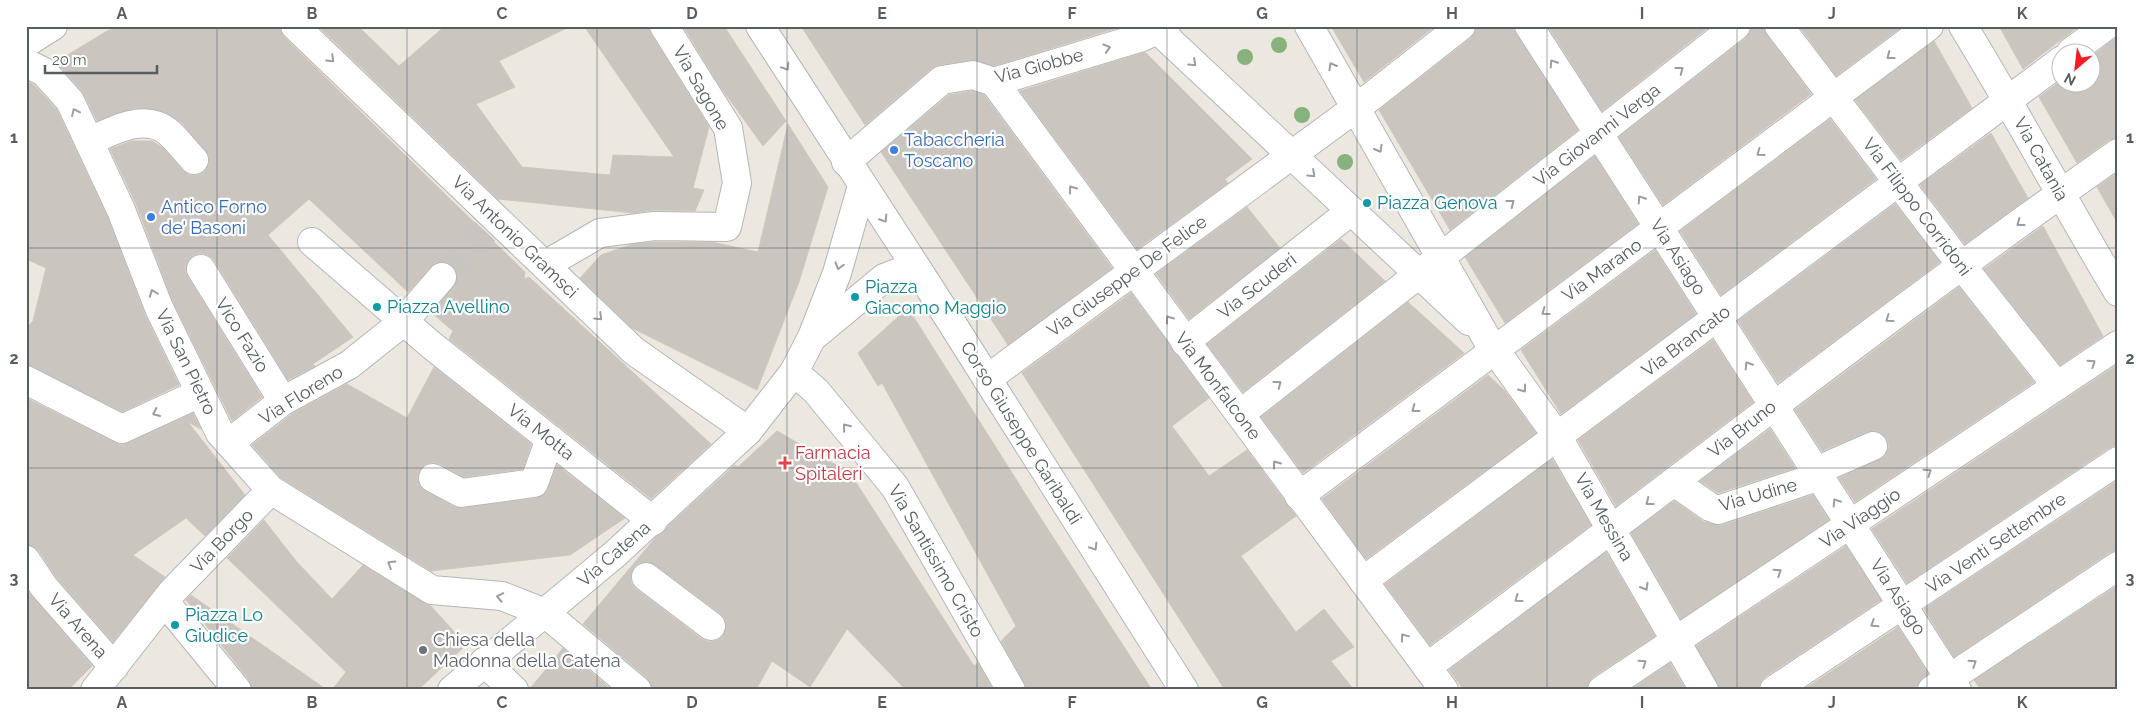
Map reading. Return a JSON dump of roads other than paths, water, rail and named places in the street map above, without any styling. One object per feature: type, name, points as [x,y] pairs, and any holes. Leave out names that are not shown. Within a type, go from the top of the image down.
[{"type":"street","points":[[26,43],[53,26]]},
{"type":"street","name":"Via Antonio Gramsci","points":[[295,26],[490,225],[546,265],[634,351],[748,431]]},
{"type":"street","name":"Via Sagone","points":[[546,265],[600,233],[654,226],[727,227],[737,182],[728,128],[664,26]]},
{"type":"street","name":"Corso Giuseppe Garibaldi","points":[[760,26],[1184,690]]},
{"type":"street","points":[[1309,26],[1363,101],[1450,251],[1491,344]]},
{"type":"street","points":[[1363,101],[1461,26]]},
{"type":"street","name":"Via Asiago","points":[[1529,26],[1903,605],[1946,686]]},
{"type":"street","name":"Via Giovanni Verga","points":[[1240,414],[1736,26]]},
{"type":"street","name":"Via Filippo Corridoni","points":[[1779,26],[1962,266],[2057,386]]},
{"type":"street","name":"Via Marano","points":[[1299,496],[1491,344],[1659,228],[1834,99],[1929,26]]},
{"type":"street","name":"Via Catania","points":[[1963,26],[2009,100],[2060,194],[2118,292]]},
{"type":"street","points":[[2084,42],[2106,26]]},
{"type":"street","points":[[1155,31],[1291,155],[1491,344]]},
{"type":"street","name":"Via Giobbe","points":[[846,162],[942,80],[973,75],[994,82],[1155,31]]},
{"type":"street","name":"Via San Pietro","points":[[26,63],[44,72],[70,101],[121,210],[159,308],[220,433],[271,490],[432,590],[502,596],[545,613]]},
{"type":"street","name":"Via Brancato","points":[[1363,581],[2052,68]]},
{"type":"street","name":"Via Monfalcone","points":[[994,82],[1444,690]]},
{"type":"street","name":"Via Giuseppe De Felice","points":[[987,379],[1363,101]]},
{"type":"street","points":[[89,142],[122,126],[150,124],[166,130],[194,160]]},
{"type":"street","name":"Via Bruno","points":[[1427,667],[1612,531],[1773,404],[2118,153]]},
{"type":"street","name":"Via Catena","points":[[452,690],[545,613],[631,566],[653,521],[748,431],[794,372],[812,337],[837,273],[862,186]]},
{"type":"street","name":"Via Scuderi","points":[[1185,342],[1351,211]]},
{"type":"street","name":"Via Motta","points":[[312,242],[412,312],[430,344],[653,521]]},
{"type":"street","points":[[812,337],[884,278],[915,266]]},
{"type":"street","name":"Vico Fazio","points":[[201,269],[283,402]]},
{"type":"street","points":[[412,312],[442,277]]},
{"type":"street","name":"Via Floreno","points":[[229,443],[283,402],[349,365],[412,312]]},
{"type":"street","name":"Via Messina","points":[[1491,344],[1557,436],[1704,690]]},
{"type":"street","name":"Via Viaggio","points":[[1602,690],[2118,345]]},
{"type":"street","name":"Via Santissimo Cristo","points":[[794,372],[816,390],[896,487],[1011,690]]},
{"type":"street","points":[[26,380],[122,429],[200,393]]},
{"type":"street","points":[[433,478],[461,493],[534,483],[550,439]]},
{"type":"street","points":[[1818,474],[1873,446]]},
{"type":"street","name":"Via Venti Settembre","points":[[1774,690],[2118,461]]},
{"type":"street","name":"Via Udine","points":[[1674,482],[1710,508],[1718,510],[1818,474]]},
{"type":"street","name":"Via Borgo","points":[[95,689],[169,597],[271,490]]},
{"type":"street","name":"Via Arena","points":[[26,560],[44,587],[114,667]]},
{"type":"street","points":[[631,566],[711,626]]},
{"type":"street","points":[[1946,686],[2118,566]]},
{"type":"street","points":[[169,597],[237,690]]},
{"type":"street","points":[[545,613],[637,690]]},
{"type":"street","points":[[484,662],[514,690]]},
{"type":"tunnel","points":[[442,277],[485,231]]},
{"type":"place","name":"Tabaccheria Toscano","points":[[894,150]]},
{"type":"place","name":"Piazza Genova","points":[[1367,203]]},
{"type":"place","name":"Antico Forno de' Basoni","points":[[151,217]]},
{"type":"place","name":"Piazza Giacomo Maggio","points":[[855,297]]},
{"type":"place","name":"Piazza Avellino","points":[[377,307]]},
{"type":"place","name":"Farmacia Spitaleri","points":[[785,463]]},
{"type":"place","name":"Piazza Lo Giudice","points":[[175,625]]},
{"type":"place","name":"Chiesa della Madonna della Catena","points":[[423,650]]}]
